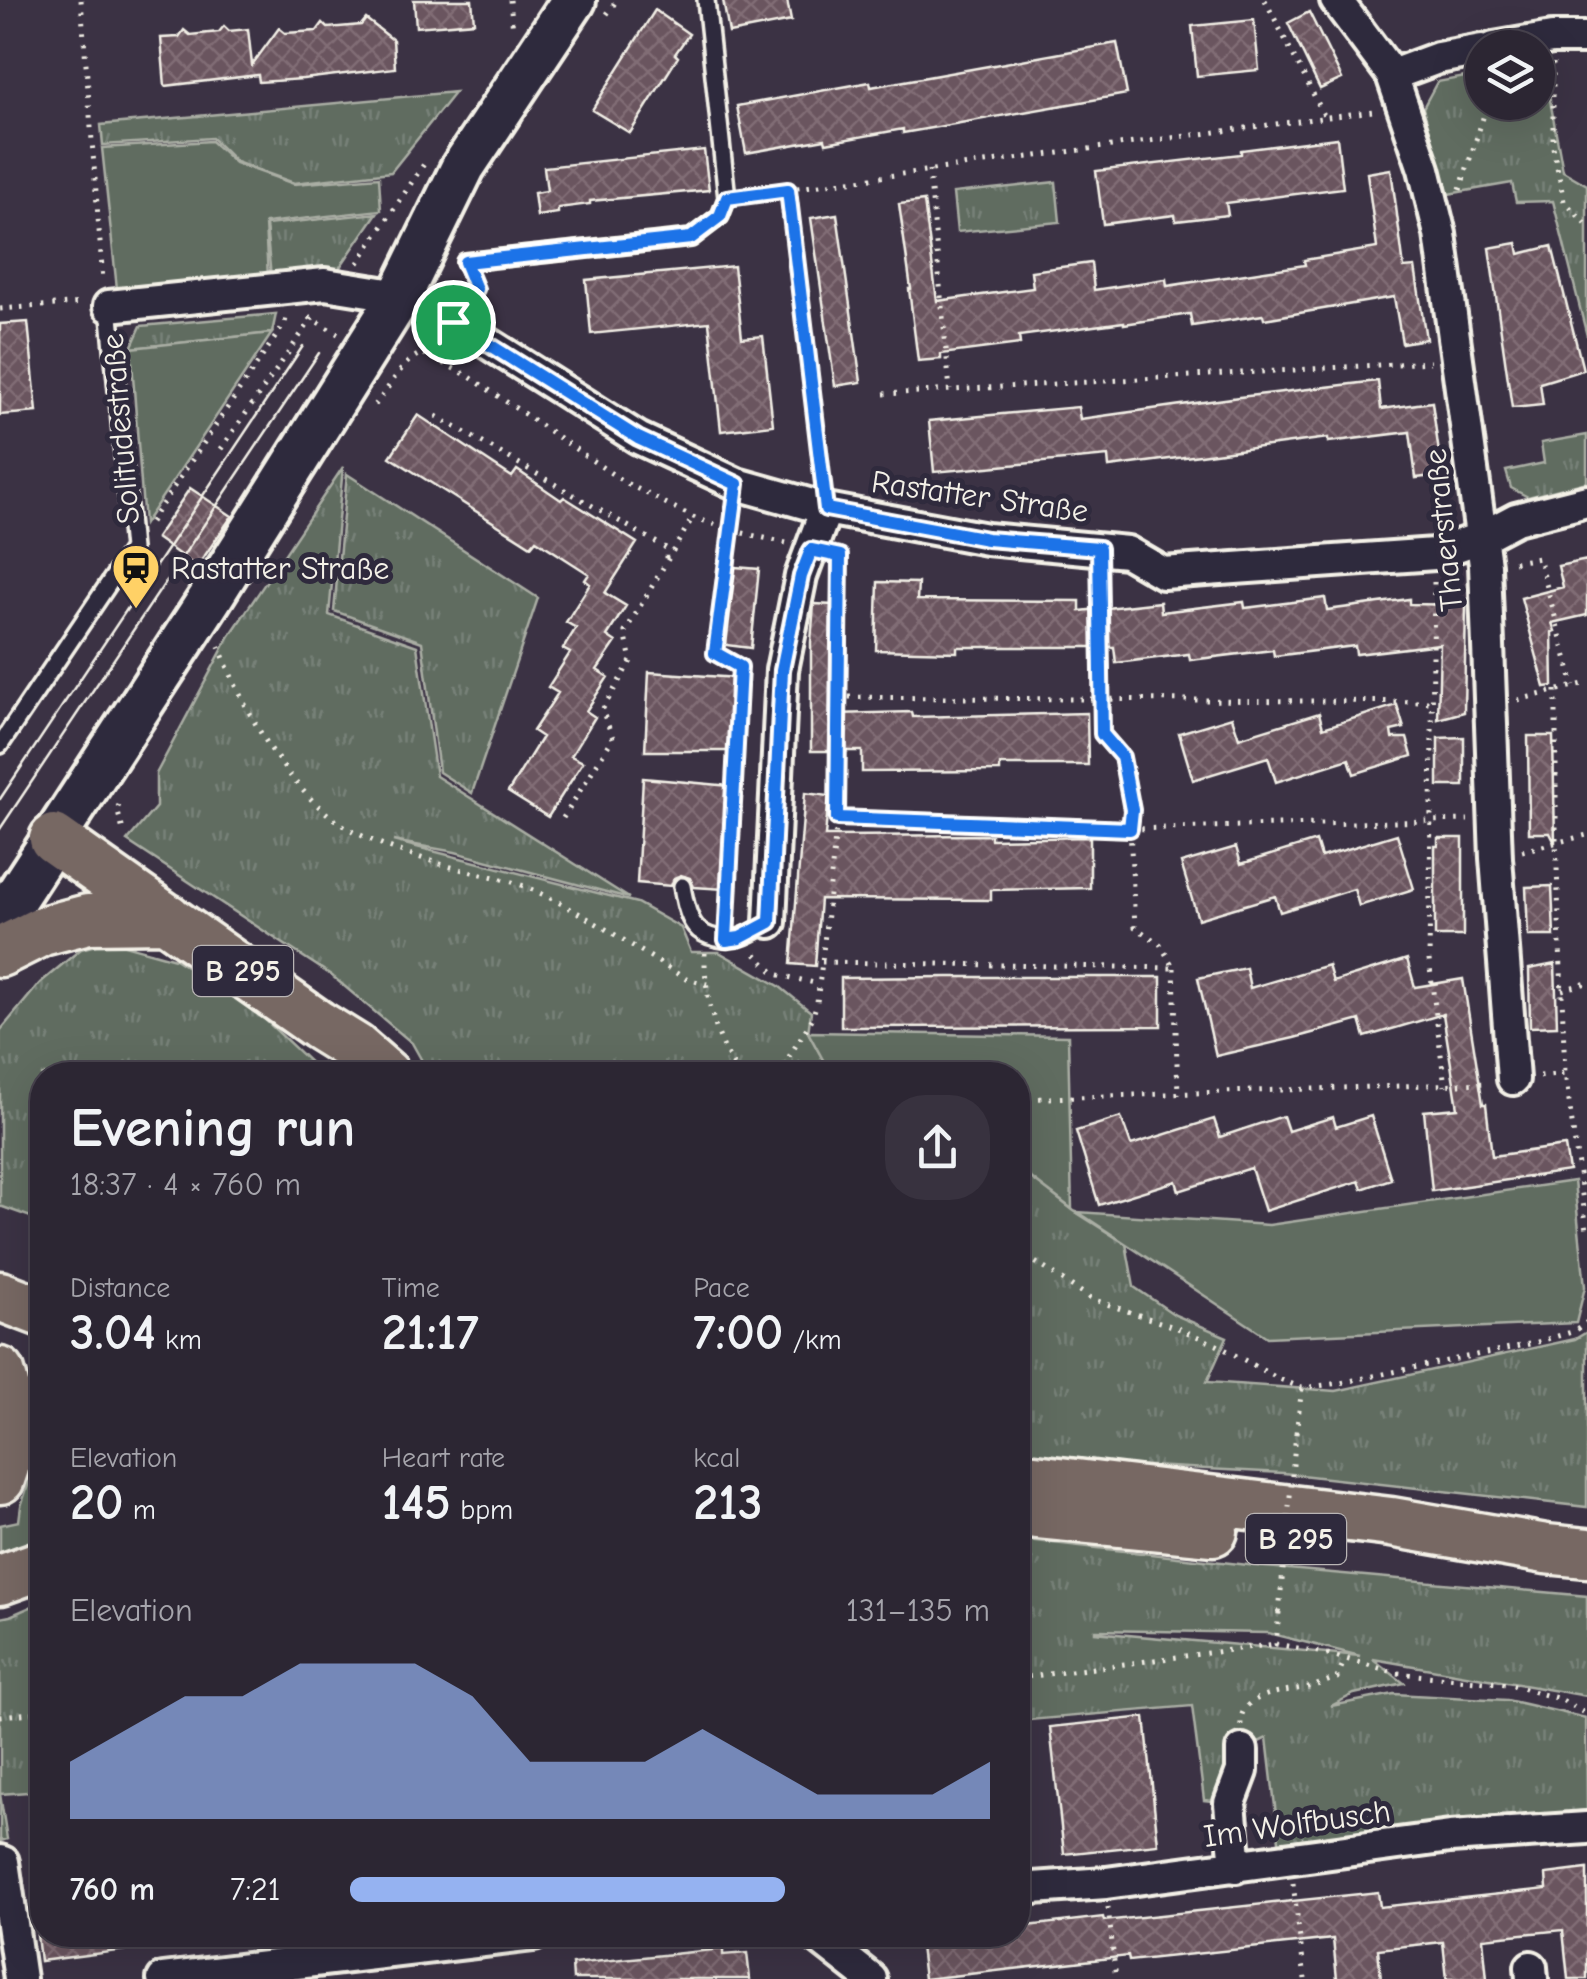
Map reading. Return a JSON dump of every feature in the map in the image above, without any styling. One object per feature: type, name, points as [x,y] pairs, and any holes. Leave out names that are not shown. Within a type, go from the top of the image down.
[{"type":"main road","points":[[0,921],[220,584],[400,296],[462,167],[590,8]]},
{"type":"main road","name":"B 295","points":[[54,839],[371,1062]]},
{"type":"main road","name":"B 295","points":[[0,952],[42,931],[88,919],[167,918]]},
{"type":"main road","name":"B 295","points":[[318,1025],[343,1062]]},
{"type":"main road","points":[[0,1264],[30,1275]]},
{"type":"main road","points":[[0,1296],[30,1307]]},
{"type":"main road","points":[[0,1372],[11,1420],[10,1448],[0,1479]]},
{"type":"main road","name":"B 295","points":[[1030,1477],[1391,1522],[1566,1551]]},
{"type":"main road","name":"B 295","points":[[1030,1513],[1378,1547],[1566,1551]]},
{"type":"main road","points":[[0,1580],[30,1569]]},
{"type":"street","name":"Thaerstraße","points":[[1336,0],[1392,75],[1424,170],[1440,234],[1482,537],[1496,858],[1513,1079]]},
{"type":"street","points":[[1555,38],[1587,38]]},
{"type":"street","points":[[1392,75],[1438,58],[1465,53]]},
{"type":"street","name":"Solitudestraße","points":[[109,306],[325,284],[400,296]]},
{"type":"street","name":"Rastatter Straße","points":[[400,296],[453,322],[638,438],[737,484],[826,509],[987,539],[1127,552],[1164,573],[1435,554],[1482,537],[1516,519],[1587,501]]},
{"type":"street","points":[[770,922],[782,670],[801,576],[826,509]]},
{"type":"street","points":[[1236,1867],[1230,1803],[1242,1771],[1242,1750]]},
{"type":"street","name":"Im Wolfbusch","points":[[1030,1889],[1236,1867],[1450,1837],[1587,1828]]},
{"type":"street","points":[[0,1860],[20,1979]]},
{"type":"street","points":[[163,1979],[423,1947]]},
{"type":"street","points":[[830,1947],[871,1979]]},
{"type":"lane","points":[[465,262],[691,238],[720,216],[727,198],[706,0]]},
{"type":"lane","name":"Solitudestraße","points":[[0,744],[132,550],[109,306]]},
{"type":"lane","points":[[682,886],[695,926],[710,936],[734,939],[770,922]]},
{"type":"path","points":[[0,309],[78,303],[109,306],[104,288],[81,0]]},
{"type":"path","points":[[510,0],[513,33]]},
{"type":"path","points":[[590,8],[616,0]]},
{"type":"path","points":[[1266,0],[1326,117]]},
{"type":"path","points":[[727,198],[1404,106]]},
{"type":"path","points":[[1440,234],[1453,213],[1482,120]]},
{"type":"path","points":[[1553,120],[1553,147],[1564,201],[1587,226]]},
{"type":"path","points":[[929,170],[950,390]]},
{"type":"path","points":[[788,190],[826,509]]},
{"type":"path","points":[[132,550],[285,323],[286,286]]},
{"type":"path","points":[[221,449],[311,318]]},
{"type":"path","points":[[424,354],[467,375],[624,482],[693,517],[730,530],[840,556],[837,818],[822,962],[812,1019],[786,1062]]},
{"type":"path","points":[[884,394],[1458,360]]},
{"type":"path","points":[[436,416],[666,548],[666,562]]},
{"type":"path","points":[[737,484],[715,653],[740,667],[734,939],[776,974],[819,984]]},
{"type":"path","points":[[563,818],[613,738],[602,710],[631,661],[626,632],[693,517]]},
{"type":"path","points":[[1099,548],[1102,734],[1122,757],[1132,810],[1134,927],[1160,944],[1174,968],[1178,1095]]},
{"type":"path","points":[[216,638],[227,668],[264,737],[292,778],[319,807],[351,830],[443,865],[533,890],[686,978],[706,984]]},
{"type":"path","points":[[1491,707],[1587,683]]},
{"type":"path","points":[[1556,690],[1556,842],[1565,1073],[1587,1230]]},
{"type":"path","points":[[838,697],[1432,702]]},
{"type":"path","points":[[837,818],[1130,829],[1496,819]]},
{"type":"path","points":[[1496,858],[1587,834]]},
{"type":"path","points":[[710,936],[705,950],[706,984],[730,1062]]},
{"type":"path","points":[[822,962],[1174,968]]},
{"type":"path","points":[[1562,990],[1587,983]]},
{"type":"path","points":[[1030,1099],[1482,1084],[1565,1073]]},
{"type":"path","points":[[1030,1259],[1092,1299],[1180,1328],[1302,1388],[1534,1343],[1575,1331],[1587,1322]]},
{"type":"path","points":[[1276,1644],[1302,1388]]},
{"type":"path","points":[[1030,1676],[1276,1644],[1397,1673],[1507,1684],[1560,1700],[1587,1714]]},
{"type":"path","points":[[1242,1750],[1240,1717],[1254,1700],[1336,1678],[1345,1659]]},
{"type":"path","points":[[0,1716],[30,1713]]},
{"type":"path","points":[[1290,1860],[1305,1979]]},
{"type":"path","points":[[1106,1883],[1116,1979]]},
{"type":"green space","points":[[1465,77],[1465,120],[1554,120],[1563,171],[1587,185],[1587,336],[1553,201],[1516,202],[1512,183],[1448,194],[1423,108],[1437,82]]},
{"type":"green space","points":[[455,92],[391,172],[294,183],[236,162],[212,138],[103,145],[101,125]]},
{"type":"green space","points":[[211,141],[235,163],[294,184],[379,177],[381,210],[265,223],[268,277],[117,289],[102,148]]},
{"type":"green space","points":[[1056,182],[1060,222],[957,232],[953,193]]},
{"type":"green space","points":[[377,213],[338,270],[271,278],[266,225]]},
{"type":"green space","points":[[276,314],[272,333],[131,348],[141,326]]},
{"type":"green space","points":[[272,333],[144,524],[131,348]]},
{"type":"green space","points":[[1587,435],[1587,482],[1528,497],[1511,488],[1506,471],[1544,463],[1541,443]]},
{"type":"green space","points":[[343,467],[329,615],[417,646],[436,776],[629,898],[455,852],[393,841],[637,903],[681,928],[691,952],[719,952],[779,986],[811,1012],[808,1032],[824,1062],[423,1062],[412,1043],[331,975],[127,841],[156,807],[156,774],[229,637]]},
{"type":"green space","points":[[347,474],[538,598],[472,793],[439,772],[422,642],[334,611]]},
{"type":"green space","points":[[110,941],[175,959],[255,1010],[310,1062],[30,1062],[30,1217],[0,1206],[0,1031],[40,983],[81,949]]},
{"type":"green space","points":[[808,1032],[1068,1036],[1072,1209],[1030,1177],[1030,1062],[824,1062]]},
{"type":"green space","points":[[1030,1177],[1126,1244],[1134,1287],[1175,1315],[1227,1337],[1207,1382],[1336,1391],[1575,1339],[1587,1332],[1587,1507],[1283,1473],[1030,1460]]},
{"type":"green space","points":[[1574,1181],[1585,1287],[1576,1323],[1267,1337],[1078,1212],[1269,1225]]},
{"type":"green space","points":[[30,1479],[30,1553],[0,1564],[0,1525],[19,1521]]},
{"type":"green space","points":[[1030,1540],[1266,1567],[1587,1596],[1587,1696],[1373,1659],[1404,1683],[1354,1694],[1331,1706],[1394,1694],[1507,1700],[1586,1718],[1587,1810],[1280,1849],[1267,1738],[1242,1750],[1230,1803],[1204,1800],[1192,1706],[1030,1720]],"holes":[[[1095,1630],[1268,1633],[1360,1656],[1095,1632]]]},
{"type":"green space","points":[[30,1607],[30,1792],[0,1794],[0,1618]]},
{"type":"green space","points":[[0,1794],[7,1839],[0,1841]]},
{"type":"building","points":[[414,0],[472,0],[474,22],[416,27]]},
{"type":"building","points":[[723,0],[787,0],[791,21],[729,33]]},
{"type":"building","points":[[655,10],[689,34],[630,133],[592,110]]},
{"type":"building","points":[[1309,12],[1342,79],[1320,89],[1288,23]]},
{"type":"building","points":[[366,19],[393,40],[395,68],[303,79],[259,82],[258,75],[165,86],[161,38],[179,37],[184,30],[190,35],[219,32],[224,26],[229,31],[248,29],[252,65],[279,28],[285,33],[317,31],[323,23],[328,28],[361,25]]},
{"type":"building","points":[[1254,20],[1259,70],[1197,76],[1192,26]]},
{"type":"building","points":[[1117,43],[1127,94],[903,133],[903,129],[746,153],[737,106],[870,82],[871,87]]},
{"type":"building","points":[[1337,138],[1343,188],[1226,203],[1228,215],[1176,221],[1175,215],[1103,224],[1096,171]]},
{"type":"building","points":[[704,150],[709,190],[590,201],[537,216],[534,193],[547,191],[544,167]]},
{"type":"building","points":[[1391,169],[1404,268],[1415,267],[1426,339],[1402,343],[1394,297],[1264,319],[1263,315],[1192,326],[1190,314],[1019,336],[1020,344],[941,354],[941,359],[918,361],[899,204],[924,201],[937,301],[1033,288],[1031,271],[1091,263],[1094,290],[1166,279],[1167,286],[1305,265],[1304,260],[1377,248],[1367,173]]},
{"type":"building","points":[[837,214],[861,382],[835,386],[811,218]]},
{"type":"building","points":[[1517,243],[1519,254],[1552,246],[1583,370],[1540,383],[1543,405],[1512,408],[1489,248]]},
{"type":"building","points":[[734,266],[742,338],[763,336],[773,425],[721,431],[709,322],[591,334],[586,280]]},
{"type":"building","points":[[28,322],[37,412],[0,415],[0,324]]},
{"type":"building","points":[[1378,381],[1381,409],[1432,402],[1442,475],[1416,478],[1410,432],[1328,442],[1328,438],[1109,467],[1108,456],[934,472],[929,421],[1078,407],[1080,419]]},
{"type":"building","points":[[418,415],[512,477],[517,470],[637,543],[605,593],[626,606],[607,636],[616,642],[597,670],[608,677],[586,711],[595,717],[571,756],[583,762],[548,817],[508,792],[542,737],[533,731],[558,693],[548,687],[570,653],[563,649],[576,628],[566,622],[590,584],[585,580],[589,574],[536,540],[531,546],[390,457]]},
{"type":"building","points":[[190,488],[232,516],[197,567],[156,538]]},
{"type":"building","points":[[1587,560],[1587,615],[1552,623],[1553,686],[1545,687],[1521,598],[1563,587],[1558,566]]},
{"type":"building","points":[[735,567],[759,569],[751,648],[726,645]]},
{"type":"building","points":[[878,582],[918,583],[917,600],[1080,601],[1080,611],[1160,602],[1161,612],[1244,602],[1245,608],[1325,598],[1327,610],[1409,599],[1409,604],[1466,605],[1464,712],[1438,719],[1440,644],[1356,654],[1355,646],[1274,656],[1273,650],[1190,660],[1189,654],[1116,663],[1114,647],[957,647],[957,652],[876,650]]},
{"type":"building","points":[[814,604],[834,605],[834,714],[912,712],[913,717],[1087,713],[1088,765],[1000,765],[1000,771],[862,772],[862,751],[811,751]]},
{"type":"building","points":[[649,672],[737,678],[733,751],[645,751]]},
{"type":"building","points":[[1397,705],[1404,728],[1391,731],[1392,738],[1407,738],[1412,756],[1354,774],[1349,759],[1276,782],[1268,757],[1193,780],[1179,733],[1232,717],[1239,738],[1319,713],[1323,728]]},
{"type":"building","points":[[1528,736],[1553,736],[1555,843],[1550,833],[1529,833]]},
{"type":"building","points":[[1464,737],[1464,786],[1438,786],[1438,738]]},
{"type":"building","points":[[643,778],[730,786],[724,889],[694,887],[690,878],[681,875],[674,878],[671,886],[637,883]]},
{"type":"building","points":[[805,793],[829,796],[825,836],[1090,837],[1090,888],[991,890],[991,900],[820,899],[815,966],[791,964]]},
{"type":"building","points":[[1397,834],[1414,889],[1359,906],[1354,889],[1280,912],[1275,896],[1198,919],[1181,863],[1236,847],[1241,864],[1316,841],[1321,857]]},
{"type":"building","points":[[1438,838],[1463,838],[1463,936],[1435,936]]},
{"type":"building","points":[[1552,886],[1554,936],[1528,936],[1526,887]]},
{"type":"building","points":[[1407,959],[1415,987],[1463,979],[1492,1156],[1565,1146],[1569,1171],[1432,1191],[1424,1111],[1458,1108],[1443,1014],[1365,1037],[1360,1020],[1216,1056],[1198,978],[1246,968],[1250,988],[1328,965],[1333,982]]},
{"type":"building","points":[[1555,964],[1557,1026],[1530,1027],[1529,969]]},
{"type":"building","points":[[1161,977],[1161,1026],[841,1027],[841,978]]},
{"type":"building","points":[[1283,1116],[1288,1131],[1333,1117],[1336,1127],[1371,1116],[1391,1179],[1362,1189],[1359,1181],[1265,1211],[1251,1168],[1179,1191],[1176,1181],[1099,1205],[1076,1131],[1121,1117],[1131,1145],[1214,1119],[1220,1137]]},
{"type":"building","points":[[1145,1717],[1158,1844],[1064,1854],[1050,1727]]},
{"type":"building","points":[[1587,1869],[1587,1979],[1568,1979],[1563,1930],[1483,1938],[1487,1979],[1447,1979],[1443,1942],[1378,1949],[1381,1979],[1337,1979],[1333,1939],[1129,1961],[1128,1956],[924,1979],[920,1947],[1030,1947],[1030,1926],[1378,1892],[1380,1907],[1547,1889],[1546,1874]]},
{"type":"building","points":[[38,1947],[133,1947],[133,1949],[40,1961]]},
{"type":"building","points":[[723,1949],[723,1955],[747,1953],[750,1979],[573,1979],[572,1964]]},
{"type":"tram line","points":[[0,799],[303,346]]},
{"type":"tram line","points":[[0,829],[319,353]]},
{"type":"place","name":"Rastatter Straße","points":[[136,610]]},
{"type":"route","points":[[788,190],[826,509],[987,539],[1099,548],[1102,734],[1122,757],[1132,810],[1130,829],[837,818],[840,556],[811,550],[801,576],[782,670],[770,922],[740,938],[726,940],[740,667],[715,653],[737,484],[638,438],[453,322],[476,289],[465,262],[691,238],[720,216],[727,198],[788,190]]}]
